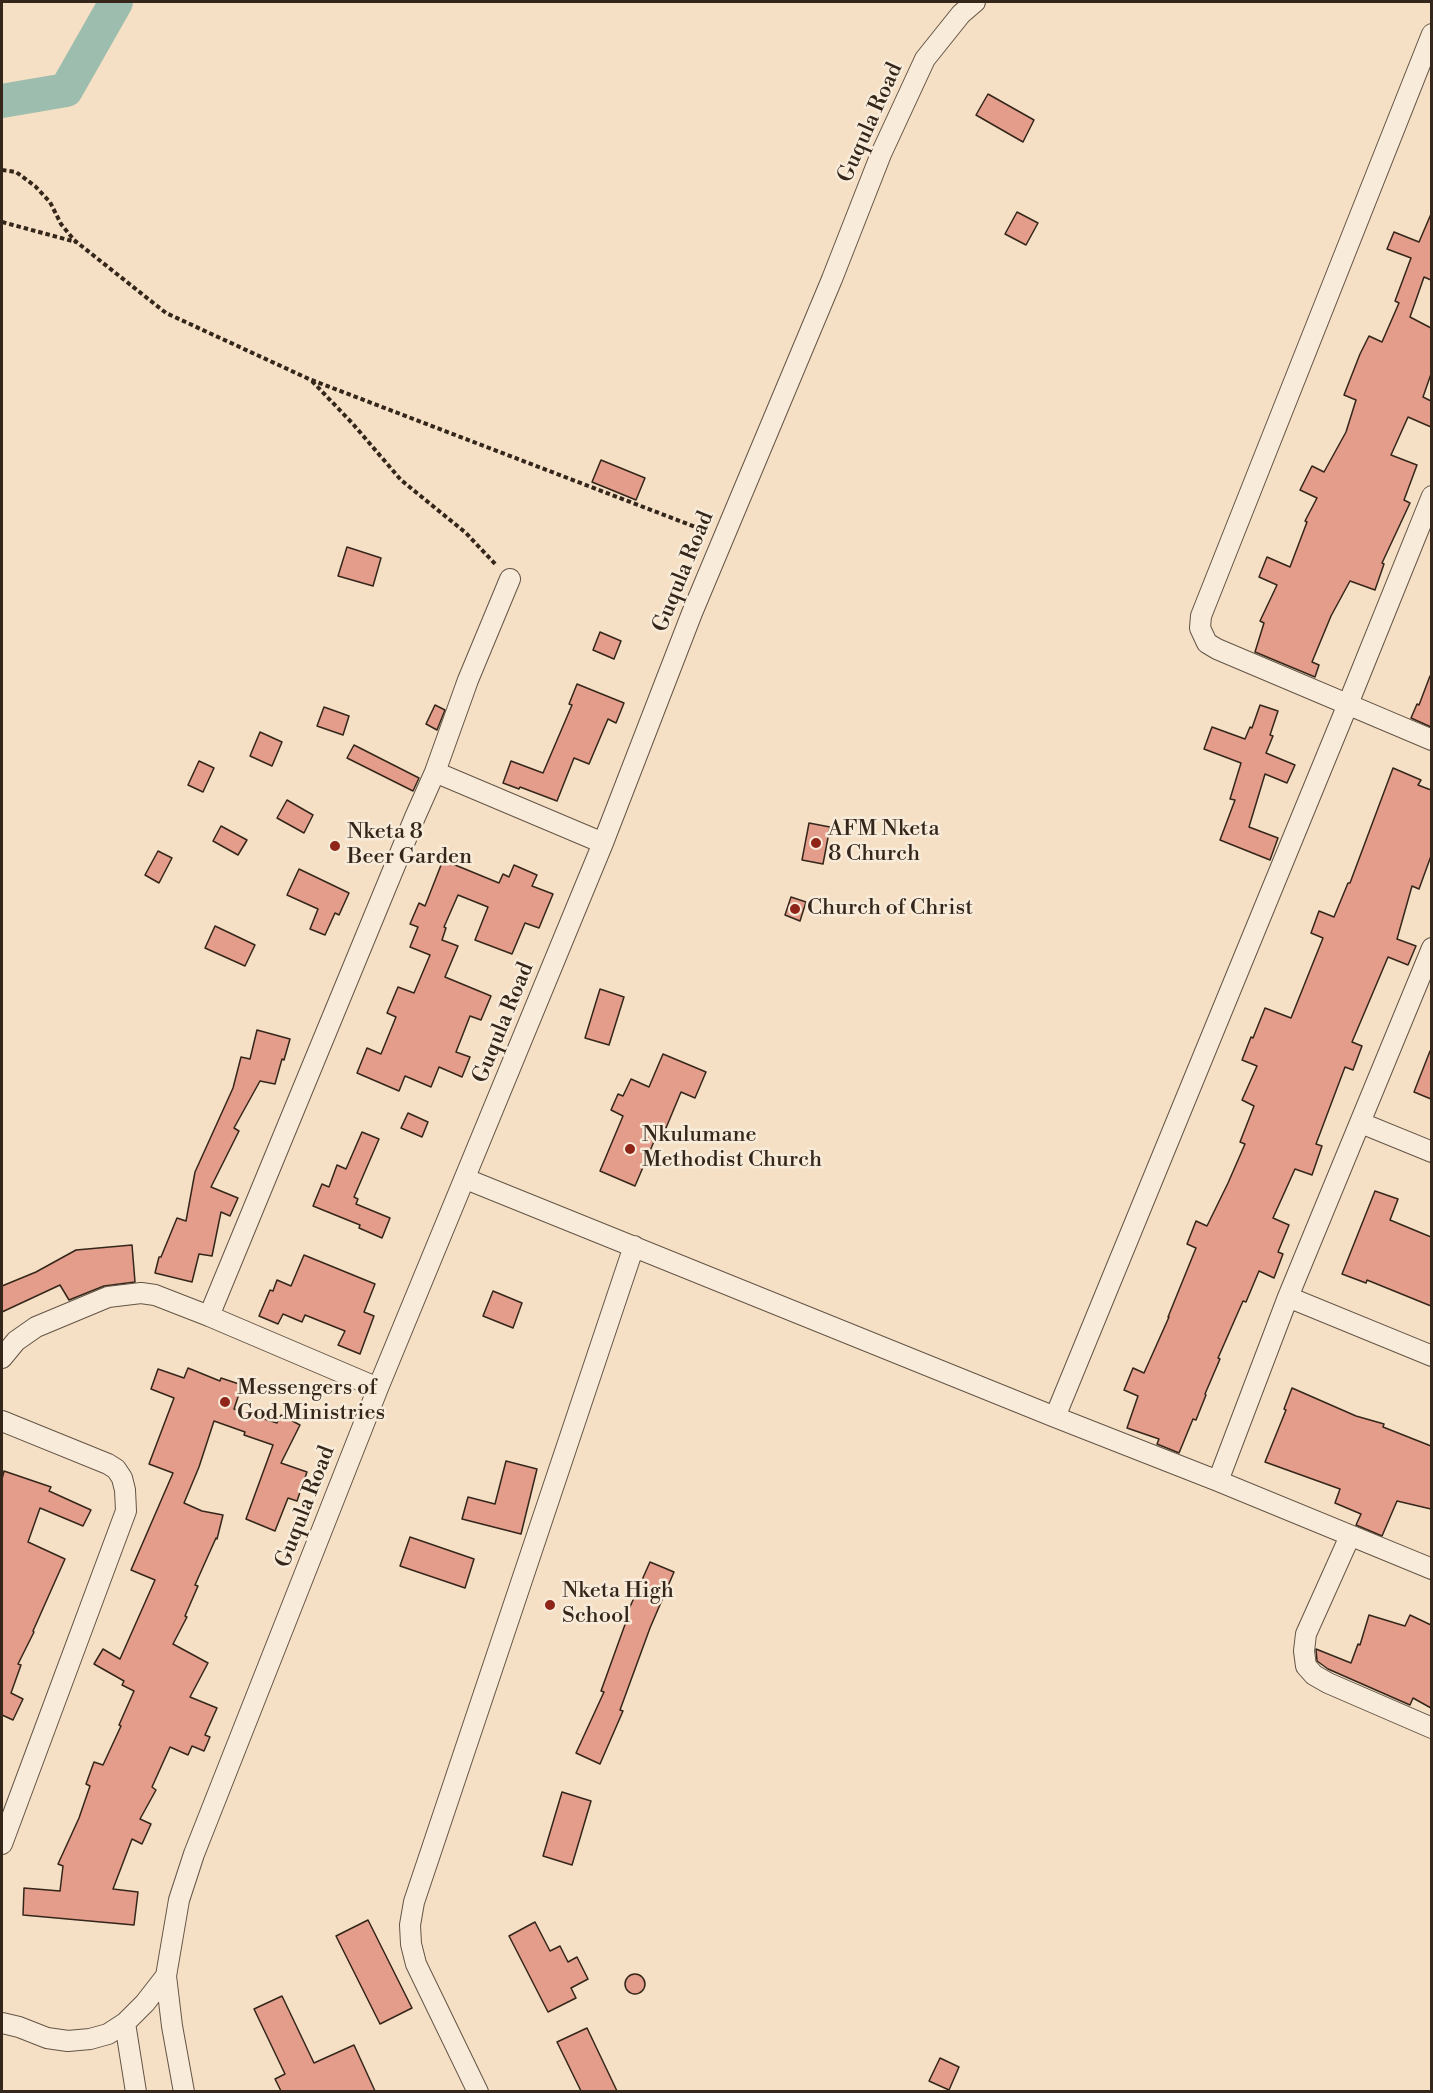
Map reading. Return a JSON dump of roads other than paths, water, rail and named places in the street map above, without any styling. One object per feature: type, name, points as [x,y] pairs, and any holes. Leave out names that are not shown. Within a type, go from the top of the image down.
[{"type":"street","name":"Guqula Road","points":[[184,2091],[172,2026],[166,1976],[179,1900],[194,1854],[378,1388],[603,843],[692,613],[832,279],[881,154],[925,58],[960,14],[975,2]]},
{"type":"street","points":[[1431,34],[1201,616],[1200,628],[1203,636],[1217,649],[1431,740]]},
{"type":"street","points":[[1055,1417],[1431,496]]},
{"type":"street","points":[[209,1316],[435,772],[468,680],[510,579]]},
{"type":"street","points":[[435,772],[603,843]]},
{"type":"street","points":[[1218,1481],[1288,1297],[1431,948]]},
{"type":"street","points":[[1361,1123],[1431,1152]]},
{"type":"street","points":[[466,1179],[1431,1569]]},
{"type":"street","points":[[478,2091],[416,1964],[411,1944],[410,1926],[414,1902],[634,1246]]},
{"type":"street","points":[[2,1358],[16,1341],[36,1327],[99,1300],[118,1294],[141,1293],[155,1295],[209,1316],[378,1388]]},
{"type":"street","points":[[1288,1297],[1431,1356]]},
{"type":"street","points":[[2,1421],[116,1469],[122,1478],[125,1490],[126,1511],[2,1844]]},
{"type":"street","points":[[1350,1536],[1306,1634],[1304,1651],[1306,1666],[1314,1675],[1328,1683],[1431,1728]]},
{"type":"street","points":[[2,2023],[47,2038],[68,2041],[90,2039],[108,2034],[125,2023],[145,2003],[166,1976]]},
{"type":"street","points":[[125,2023],[136,2091]]},
{"type":"waterway","points":[[2,101],[66,90],[116,2]]},
{"type":"place","name":"AFM Nketa 8 Church","points":[[816,843]]},
{"type":"place","name":"Nketa 8 Beer Garden","points":[[335,846]]},
{"type":"place","name":"Church of Christ","points":[[795,909]]},
{"type":"place","name":"Nkulumane Methodist Church","points":[[630,1149]]},
{"type":"place","name":"Messengers of God Ministries","points":[[225,1402]]},
{"type":"place","name":"Nketa High School","points":[[550,1605]]}]
